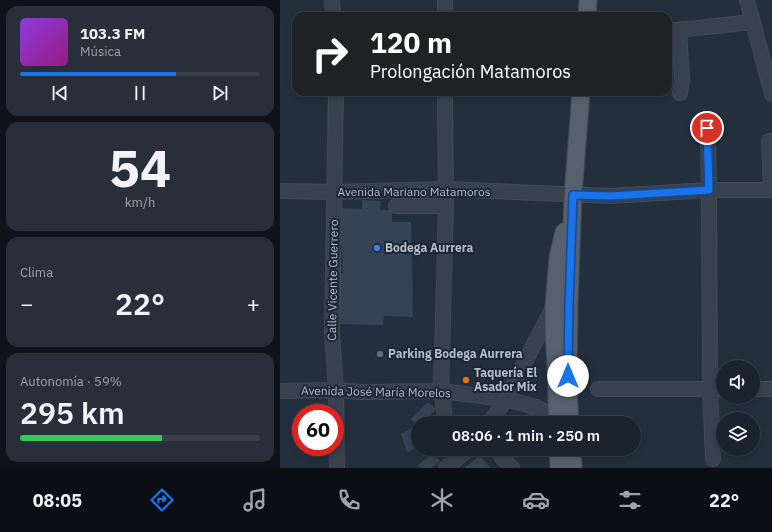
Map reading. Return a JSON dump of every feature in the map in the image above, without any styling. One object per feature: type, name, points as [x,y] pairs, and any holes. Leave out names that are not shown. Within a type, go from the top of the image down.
[{"type":"main road","points":[[587,12],[588,0]]},
{"type":"main road","points":[[562,416],[568,390],[569,304],[573,195],[581,96]]},
{"type":"main road","points":[[560,416],[557,390],[554,306],[558,258],[573,195]]},
{"type":"main road","points":[[558,456],[559,468]]},
{"type":"main road","points":[[572,456],[573,468]]},
{"type":"street","points":[[332,0],[333,12]]},
{"type":"street","points":[[445,0],[445,12]]},
{"type":"street","points":[[747,0],[772,94]]},
{"type":"street","points":[[680,93],[682,80],[674,30],[753,22]]},
{"type":"street","name":"Calle Vicente Guerrero","points":[[336,96],[332,332],[336,390],[337,468]]},
{"type":"street","points":[[445,96],[446,206],[441,391],[445,416]]},
{"type":"street","points":[[706,119],[708,136],[716,364]]},
{"type":"street","points":[[769,142],[771,190]]},
{"type":"street","name":"Avenida Mariano Matamoros","points":[[280,191],[334,192],[445,189],[611,196],[709,190],[771,190]]},
{"type":"street","points":[[396,206],[446,206]]},
{"type":"street","points":[[494,416],[503,403],[554,306]]},
{"type":"street","points":[[598,390],[716,389]]},
{"type":"street","points":[[760,389],[772,389]]},
{"type":"street","name":"Avenida José María Morelos","points":[[280,391],[441,391],[503,403],[536,407],[551,416]]},
{"type":"street","points":[[503,403],[503,416]]},
{"type":"street","points":[[713,459],[716,404]]},
{"type":"street","points":[[501,456],[512,468]]},
{"type":"building","name":"Bodega Aurrera","points":[[362,200],[381,201],[380,210],[392,210],[392,222],[411,222],[413,317],[384,316],[383,325],[336,324],[336,273],[343,274],[341,208],[362,209]]},
{"type":"building","points":[[428,402],[436,409],[430,416],[414,416]]},
{"type":"building","points":[[411,429],[411,450],[407,452],[401,434]]},
{"type":"building","points":[[429,456],[436,456],[440,461],[432,468],[420,468],[418,465]]},
{"type":"building","points":[[481,456],[490,468],[465,468]]},
{"type":"place","name":"Bodega Aurrera","points":[[377,248]]},
{"type":"place","name":"Parking Bodega Aurrera","points":[[380,354]]},
{"type":"place","name":"Taquería El Asador Mix","points":[[466,380]]},
{"type":"route","points":[[568,376],[573,195],[611,196],[709,190],[707,128]]}]
